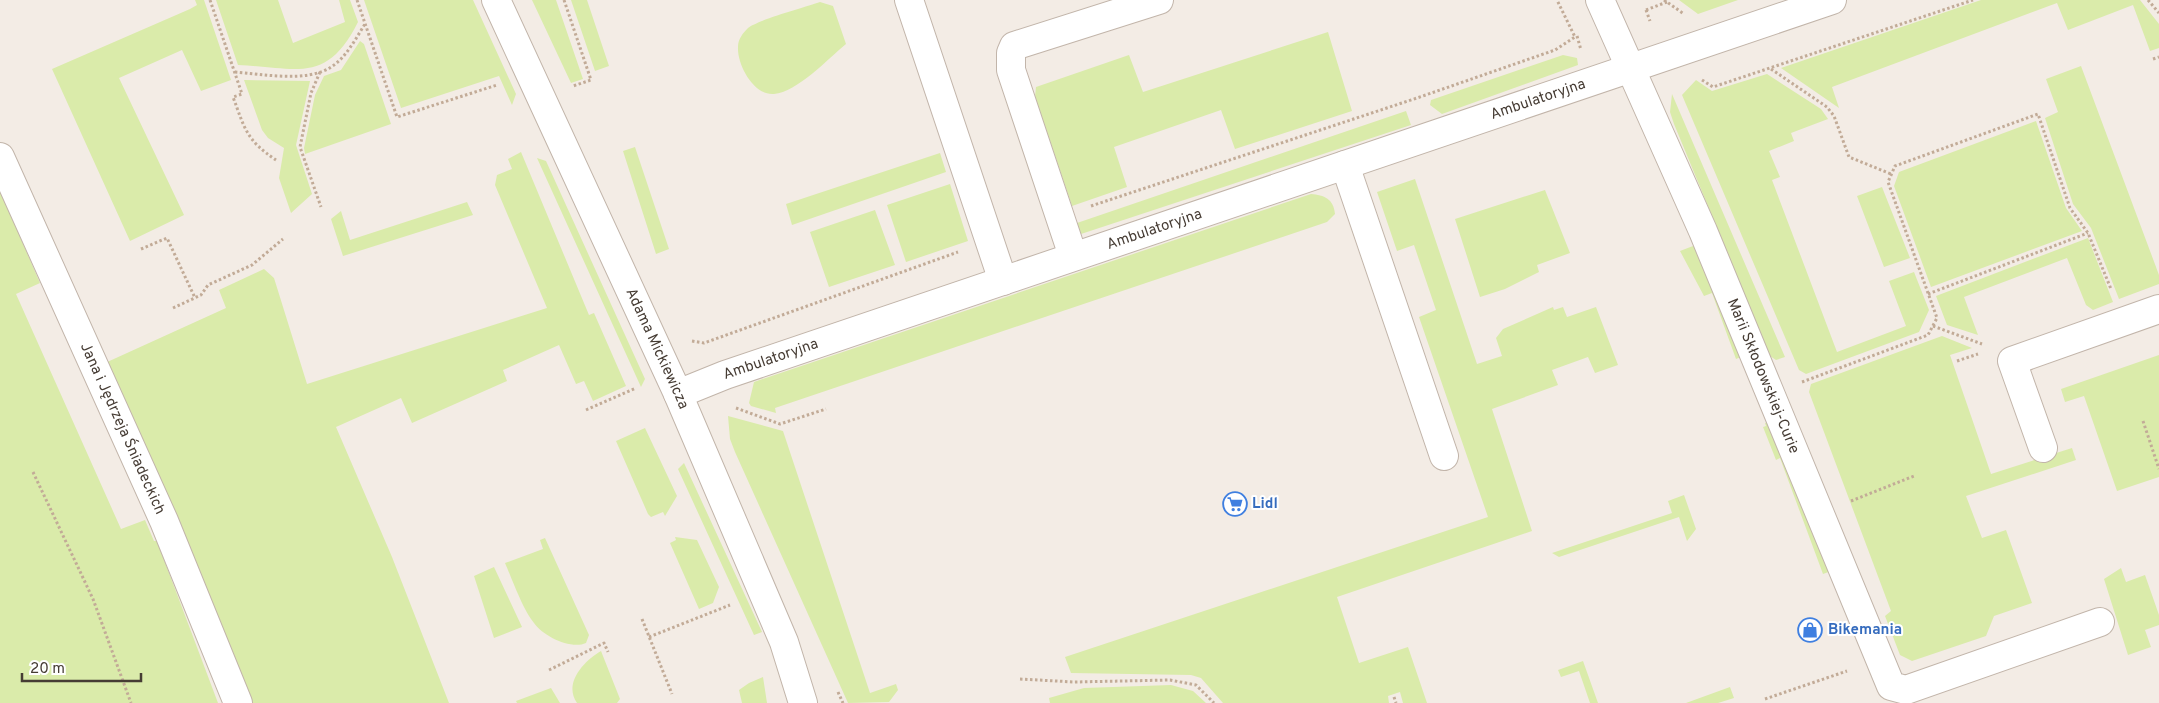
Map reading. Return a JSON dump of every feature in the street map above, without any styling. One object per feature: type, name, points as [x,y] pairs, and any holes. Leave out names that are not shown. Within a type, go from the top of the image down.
[{"type":"street","name":"Adama Mickiewicza","points":[[496,0],[678,394],[784,642],[803,703]]},
{"type":"street","points":[[909,0],[1003,281]]},
{"type":"street","points":[[1073,256],[1011,70],[1011,53],[1014,46],[1159,0]]},
{"type":"street","name":"Marii Skłodowskiej-Curie","points":[[1600,0],[1706,240],[1891,686],[1906,690],[2100,622]]},
{"type":"street","points":[[1632,69],[1832,0]]},
{"type":"street","name":"Ambulatoryjna","points":[[678,394],[725,375],[1073,256],[1632,69]]},
{"type":"street","name":"Jana i Jędrzeja Śniadeckich","points":[[0,157],[164,521],[238,703]]},
{"type":"street","points":[[1345,165],[1444,456]]},
{"type":"street","points":[[2042,448],[2002,355],[2159,308]]},
{"type":"path","points":[[210,0],[242,94],[233,97],[246,132],[257,147],[276,160]]},
{"type":"path","points":[[357,0],[397,117],[496,84],[500,93]]},
{"type":"path","points":[[564,0],[592,80],[567,88]]},
{"type":"path","points":[[1664,0],[1689,17]]},
{"type":"path","points":[[1700,78],[1713,87],[1973,0]]},
{"type":"path","points":[[2148,0],[2159,13]]},
{"type":"path","points":[[234,72],[290,76],[320,71],[331,67],[343,55],[365,24]]},
{"type":"path","points":[[2153,59],[2159,57]]},
{"type":"path","points":[[1770,69],[1827,107],[1834,116],[1849,157],[1891,174]]},
{"type":"path","points":[[320,71],[311,93],[300,147],[321,207]]},
{"type":"path","points":[[1802,391],[1799,383],[1928,335],[1937,318],[1888,182],[1895,166],[2038,114],[2070,208],[2088,233],[2114,296]]},
{"type":"path","points":[[1928,294],[2088,233]]},
{"type":"path","points":[[141,249],[167,238],[195,298]]},
{"type":"path","points":[[174,308],[201,295],[208,285],[252,265],[283,239]]},
{"type":"path","points":[[1933,326],[2002,355]]},
{"type":"path","points":[[1957,362],[2002,355]]},
{"type":"path","points":[[632,379],[639,395]]},
{"type":"path","points":[[586,410],[636,388]]},
{"type":"path","points":[[726,405],[780,424],[826,409]]},
{"type":"path","points":[[2143,421],[2159,469]]},
{"type":"path","points":[[33,472],[92,600],[131,703]]},
{"type":"path","points":[[1850,501],[1914,476]]},
{"type":"path","points":[[649,637],[734,603]]},
{"type":"path","points":[[642,619],[672,694]]},
{"type":"path","points":[[549,670],[604,643],[608,652]]},
{"type":"path","points":[[1765,699],[1856,667]]},
{"type":"path","points":[[1020,679],[1074,682],[1170,680],[1196,685],[1214,703]]},
{"type":"path","points":[[1394,697],[1396,703]]},
{"type":"green space","points":[[195,0],[204,0],[231,80],[201,91],[182,50],[119,78],[184,215],[130,241],[52,69],[190,9],[197,5]]},
{"type":"green space","points":[[216,0],[278,0],[293,43],[345,22],[339,0],[350,0],[358,22],[346,42],[335,55],[322,64],[309,68],[294,69],[238,65]]},
{"type":"green space","points":[[364,0],[473,0],[516,94],[512,105],[499,76],[401,108]]},
{"type":"green space","points":[[532,0],[556,0],[583,79],[571,83]]},
{"type":"green space","points":[[571,0],[587,0],[609,66],[595,71]]},
{"type":"green space","points":[[1679,0],[1738,0],[1698,14]]},
{"type":"green space","points":[[1981,0],[2140,0],[2159,24],[2159,48],[2150,51],[2133,5],[2068,30],[2057,3],[1832,87],[1839,108],[1781,68]]},
{"type":"green space","points":[[820,2],[833,6],[846,44],[812,74],[783,92],[774,94],[760,90],[748,78],[740,62],[738,44],[743,34],[748,28],[761,21]]},
{"type":"green space","points":[[1328,32],[1352,111],[1235,149],[1221,110],[1114,147],[1127,187],[1072,206],[1035,97],[1036,87],[1129,55],[1143,92]]},
{"type":"green space","points":[[360,41],[364,44],[391,124],[305,154],[304,148],[315,95],[324,76],[341,70]]},
{"type":"green space","points":[[1563,55],[1577,58],[1578,65],[1442,114],[1430,105],[1431,100]]},
{"type":"green space","points":[[2081,66],[2159,275],[2159,284],[2119,299],[2091,228],[2073,204],[2045,118],[2058,112],[2046,79]]},
{"type":"green space","points":[[1767,74],[1821,109],[1828,119],[1791,133],[1794,141],[1769,151],[1780,177],[1772,180],[1837,352],[1906,326],[1889,281],[1914,272],[1929,310],[1919,332],[1806,374],[1799,370],[1682,95],[1696,80],[1712,91]]},
{"type":"green space","points":[[244,80],[310,81],[296,145],[312,194],[291,213],[279,178],[284,148],[268,138],[262,130]]},
{"type":"green space","points":[[1672,94],[1785,357],[1776,360],[1770,356],[1674,124],[1670,112]]},
{"type":"green space","points":[[1406,111],[1411,125],[1081,234],[1077,223]]},
{"type":"green space","points":[[2036,121],[2066,208],[2082,231],[1931,287],[1894,186],[1899,172]]},
{"type":"green space","points":[[635,147],[669,249],[656,254],[623,151]]},
{"type":"green space","points":[[521,152],[589,315],[594,313],[626,386],[593,401],[584,381],[576,384],[559,345],[503,370],[507,381],[412,423],[401,398],[336,427],[392,557],[449,703],[248,703],[105,363],[226,308],[219,290],[264,269],[274,278],[307,384],[547,308],[495,185],[497,175],[512,169],[508,159]]},
{"type":"green space","points":[[940,153],[946,172],[792,225],[786,204]]},
{"type":"green space","points":[[537,158],[546,161],[645,379],[641,387]]},
{"type":"green space","points":[[1415,179],[1477,364],[1502,356],[1496,338],[1503,329],[1553,307],[1554,310],[1563,307],[1567,317],[1596,307],[1618,365],[1595,373],[1588,357],[1552,370],[1558,385],[1492,409],[1532,531],[1337,597],[1359,663],[1408,647],[1427,703],[1403,703],[1400,692],[1388,696],[1389,703],[1223,703],[1201,678],[1191,675],[1071,673],[1065,657],[1488,517],[1419,317],[1436,310],[1414,245],[1397,251],[1377,192]]},
{"type":"green space","points":[[950,184],[968,241],[906,262],[887,205]]},
{"type":"green space","points":[[1882,187],[1910,258],[1884,267],[1857,196]]},
{"type":"green space","points":[[0,190],[40,283],[16,294],[121,529],[145,520],[154,541],[157,541],[218,703],[0,703]]},
{"type":"green space","points":[[1545,190],[1570,253],[1537,265],[1539,272],[1505,289],[1480,297],[1455,219]]},
{"type":"green space","points":[[1311,194],[1320,195],[1328,199],[1333,205],[1335,214],[1327,222],[775,408],[776,413],[751,406],[749,403],[754,382]]},
{"type":"green space","points":[[467,202],[473,215],[343,256],[331,219],[341,211],[350,240]]},
{"type":"green space","points":[[875,210],[895,265],[829,287],[810,232]]},
{"type":"green space","points":[[2088,238],[2113,302],[2093,310],[2086,305],[2067,258],[1964,297],[1978,335],[1947,325],[1936,296]]},
{"type":"green space","points":[[1693,246],[1710,261],[1741,357],[1736,359],[1712,293],[1704,296],[1680,251]]},
{"type":"green space","points":[[1942,336],[1972,348],[1950,355],[1991,474],[2072,448],[2076,460],[1966,496],[1982,538],[2006,530],[2032,603],[1994,616],[1986,636],[1912,661],[1900,655],[1885,616],[1891,611],[1809,392],[1811,384]]},
{"type":"green space","points":[[2159,355],[2159,477],[2117,491],[2084,396],[2065,402],[2061,389]]},
{"type":"green space","points":[[728,416],[783,431],[870,693],[896,684],[898,690],[889,702],[848,703],[735,452],[730,439]]},
{"type":"green space","points":[[1773,420],[1834,570],[1823,574],[1780,458],[1776,460],[1763,427],[1766,426],[1765,423]]},
{"type":"green space","points":[[645,428],[677,496],[665,516],[663,512],[651,517],[648,514],[616,441]]},
{"type":"green space","points":[[684,463],[762,632],[754,635],[678,469]]},
{"type":"green space","points":[[1684,495],[1696,529],[1687,541],[1679,517],[1559,557],[1552,553],[1672,513],[1668,501]]},
{"type":"green space","points":[[675,537],[697,540],[719,587],[713,603],[699,609],[670,543],[676,540]]},
{"type":"green space","points":[[545,538],[589,635],[586,643],[573,645],[565,643],[550,637],[538,628],[526,610],[505,563],[543,549],[540,540]]},
{"type":"green space","points":[[494,567],[522,627],[494,638],[474,576]]},
{"type":"green space","points":[[2121,568],[2126,582],[2145,575],[2159,615],[2159,625],[2145,630],[2151,647],[2128,655],[2104,579]]},
{"type":"green space","points":[[601,651],[620,699],[617,703],[577,703],[572,688],[577,673]]},
{"type":"green space","points":[[1583,661],[1598,703],[1590,703],[1579,671],[1561,677],[1558,670]]},
{"type":"green space","points":[[763,677],[767,703],[742,703],[739,690]]},
{"type":"green space","points":[[1171,685],[1193,691],[1206,703],[1050,703],[1049,698],[1084,688]]},
{"type":"green space","points":[[1730,687],[1734,698],[1718,703],[1686,703]]},
{"type":"green space","points":[[551,688],[560,703],[517,703],[516,701]]},
{"type":"place","name":"Lidl","points":[[1235,504]]},
{"type":"place","name":"Bikemania","points":[[1810,630]]}]
